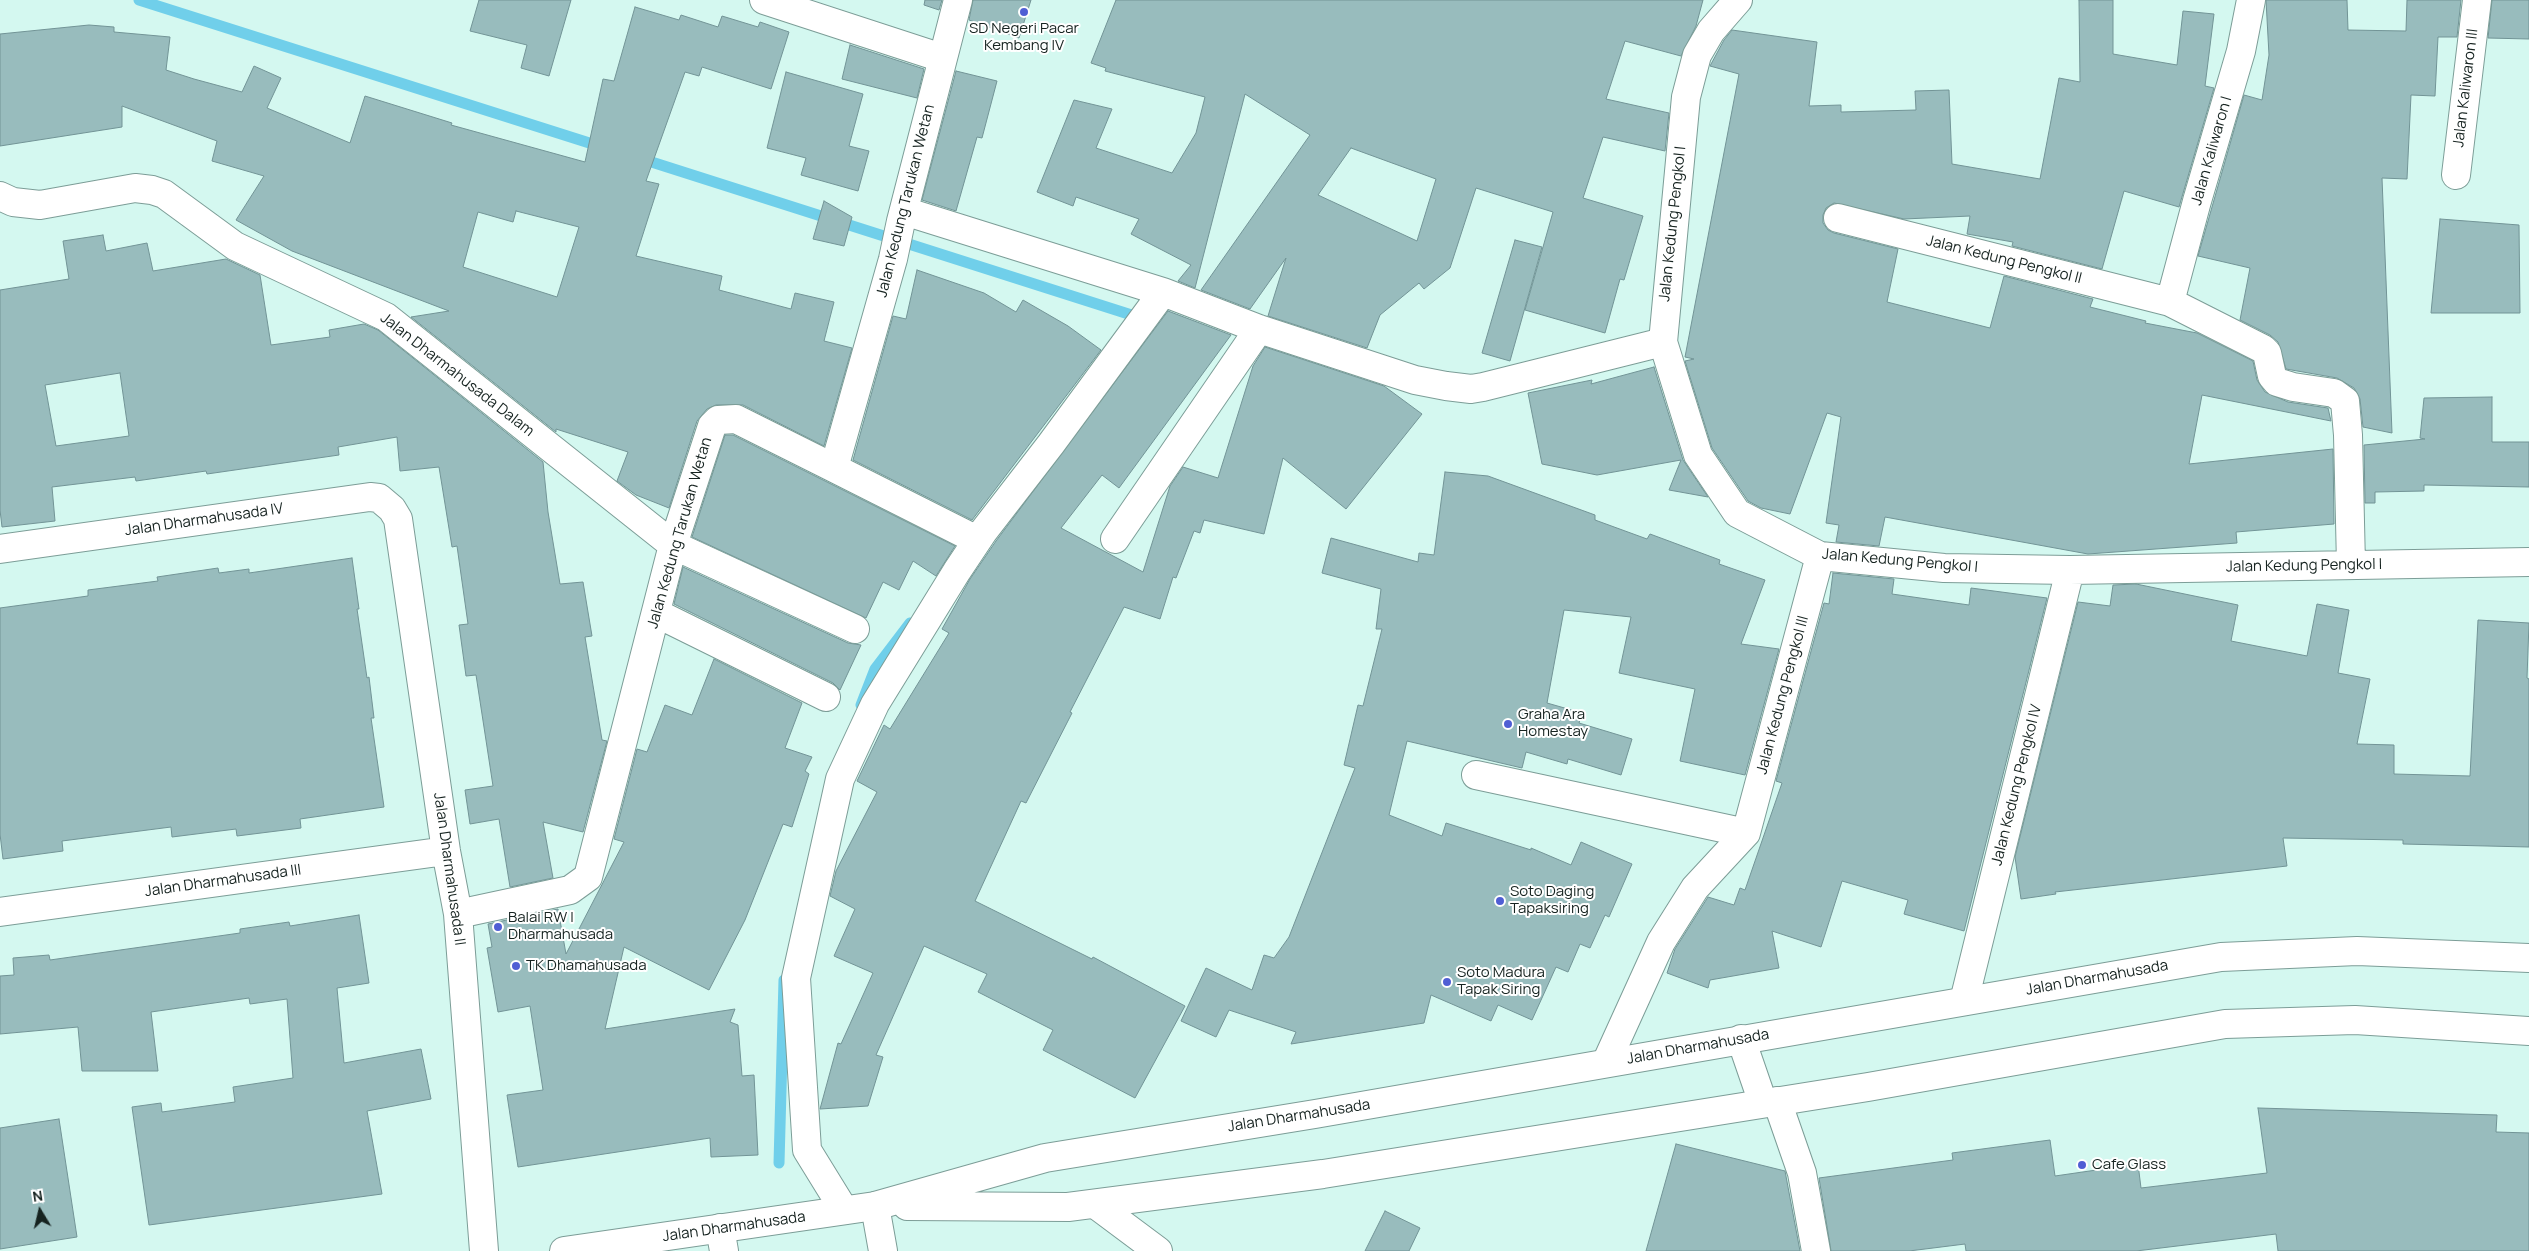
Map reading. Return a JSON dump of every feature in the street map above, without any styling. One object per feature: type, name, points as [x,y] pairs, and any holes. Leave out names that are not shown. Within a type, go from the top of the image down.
[{"type":"street","points":[[764,0],[942,58]]},
{"type":"street","name":"Jalan Kedung Tarukan Wetan","points":[[458,914],[570,890],[588,877],[673,545],[712,426],[718,420],[736,419],[834,468],[893,259],[902,216],[958,0]]},
{"type":"street","name":"Jalan Kedung Pengkol I","points":[[1738,0],[1711,31],[1697,55],[1686,97],[1663,342],[1698,455],[1737,513],[1820,556],[1944,568],[2070,570],[2529,562]]},
{"type":"street","name":"Jalan Kaliwaron I","points":[[2170,302],[2194,210],[2241,51],[2251,0]]},
{"type":"street","name":"Jalan Kaliwaron III","points":[[2456,175],[2477,0]]},
{"type":"street","name":"Jalan Dharmahusada Dalam","points":[[0,196],[13,202],[40,205],[135,188],[164,194],[235,246],[386,318],[673,545],[855,629]]},
{"type":"street","points":[[902,216],[1162,292],[1258,330],[1414,380],[1471,389],[1663,342]]},
{"type":"street","name":"Jalan Kedung Pengkol II","points":[[1838,218],[2170,302],[2263,349],[2267,353],[2272,376],[2277,382],[2292,387],[2334,392],[2345,401],[2348,435],[2351,565]]},
{"type":"street","points":[[844,1210],[806,1150],[796,978],[840,779],[875,704],[962,563],[1162,292]]},
{"type":"street","points":[[1115,539],[1258,330]]},
{"type":"street","points":[[834,468],[967,535]]},
{"type":"street","name":"Jalan Dharmahusada IV","points":[[0,549],[370,497],[387,503],[398,519]]},
{"type":"street","name":"Jalan Dharmahusada II","points":[[398,519],[446,851],[458,914],[484,1251]]},
{"type":"street","name":"Jalan Kedung Pengkol III","points":[[1606,1063],[1661,942],[1695,888],[1746,833],[1820,556]]},
{"type":"street","name":"Jalan Kedung Pengkol IV","points":[[1964,1001],[2070,570]]},
{"type":"street","points":[[656,612],[826,697]]},
{"type":"street","points":[[1476,775],[1746,833]]},
{"type":"street","name":"Jalan Dharmahusada III","points":[[0,912],[446,851]]},
{"type":"street","name":"Jalan Dharmahusada","points":[[875,1206],[1045,1158],[1306,1116],[2221,957],[2357,951],[2529,958]]},
{"type":"street","name":"Jalan Dharmahusada","points":[[564,1251],[722,1240],[844,1210],[875,1206],[1068,1208],[1323,1174],[1868,1087],[2226,1024],[2356,1020],[2529,1031]]},
{"type":"street","points":[[1741,1039],[1802,1172],[1816,1251]]},
{"type":"street","points":[[1095,1204],[1158,1251]]},
{"type":"street","points":[[875,1206],[883,1251]]},
{"type":"building","points":[[479,0],[571,0],[549,76],[521,68],[527,45],[470,31]]},
{"type":"building","points":[[925,0],[942,0],[939,10],[924,5]]},
{"type":"building","points":[[973,0],[1031,0],[1019,38],[969,20]]},
{"type":"building","points":[[1116,0],[1703,0],[1696,26],[1681,56],[1625,41],[1606,99],[1669,113],[1665,151],[1603,137],[1583,198],[1643,216],[1624,280],[1620,279],[1605,333],[1525,310],[1553,212],[1476,188],[1450,268],[1424,289],[1419,283],[1380,315],[1367,348],[1268,316],[1286,258],[1250,309],[1201,290],[1310,135],[1245,94],[1195,288],[1178,281],[1191,265],[1131,234],[1139,219],[1076,197],[1073,206],[1037,192],[1074,100],[1112,109],[1096,148],[1172,173],[1196,133],[1205,97],[1105,71],[1106,68],[1091,63]],"holes":[[[1351,148],[1436,179],[1417,241],[1318,195]]]},
{"type":"building","points":[[2079,0],[2113,0],[2113,54],[2177,65],[2183,11],[2214,14],[2205,86],[2214,88],[2179,207],[2124,191],[2102,269],[2012,246],[2013,242],[1967,234],[1970,216],[1904,219],[1834,203],[1826,208],[1823,215],[1823,223],[1828,230],[1834,233],[1898,249],[1887,302],[1990,328],[2004,276],[2093,299],[2090,307],[2146,321],[2145,323],[2197,333],[2253,361],[2257,380],[2265,392],[2288,402],[2328,408],[2331,421],[2202,395],[2189,464],[2333,449],[2334,524],[2236,532],[2237,543],[2088,554],[1885,517],[1879,546],[1836,542],[1839,525],[1826,523],[1841,417],[1827,413],[1790,514],[1761,508],[1748,501],[1712,448],[1685,361],[1694,359],[1685,357],[1739,74],[1710,66],[1724,40],[1732,30],[1817,42],[1809,106],[1841,105],[1841,112],[1916,110],[1915,91],[1949,90],[1952,164],[2040,179],[2059,78],[2080,82]]},
{"type":"building","points":[[2266,0],[2347,0],[2348,30],[2406,31],[2407,0],[2461,0],[2457,37],[2438,37],[2435,96],[2411,95],[2407,179],[2382,178],[2392,433],[2363,427],[2360,399],[2354,388],[2337,378],[2286,369],[2278,342],[2270,335],[2240,320],[2250,268],[2198,256],[2244,95],[2262,100],[2269,55]]},
{"type":"building","points":[[2492,0],[2529,0],[2529,39],[2488,38]]},
{"type":"building","points":[[635,7],[679,20],[681,15],[718,27],[722,16],[758,27],[760,22],[789,32],[771,89],[702,67],[699,76],[685,72],[646,181],[659,184],[636,256],[722,276],[719,290],[791,309],[795,293],[834,302],[824,341],[852,348],[824,446],[743,405],[716,405],[707,409],[697,421],[669,508],[636,495],[617,481],[628,452],[556,429],[556,432],[411,317],[449,311],[292,251],[236,220],[264,176],[212,161],[217,141],[122,106],[122,127],[0,146],[0,34],[89,25],[114,27],[114,32],[170,37],[166,70],[242,92],[254,66],[281,78],[267,108],[350,143],[365,96],[452,123],[451,125],[585,162],[603,79],[614,81]],"holes":[[[516,211],[579,227],[557,297],[463,267],[478,212],[513,222]]]},
{"type":"building","points":[[850,45],[924,69],[917,98],[842,79]]},
{"type":"building","points":[[956,71],[997,81],[982,138],[977,137],[956,211],[922,200]]},
{"type":"building","points":[[786,72],[863,94],[849,146],[869,151],[858,191],[801,175],[806,158],[767,148]]},
{"type":"building","points":[[824,201],[852,217],[844,246],[813,239]]},
{"type":"building","points":[[2440,219],[2519,225],[2520,313],[2431,313]]},
{"type":"building","points":[[103,235],[106,251],[147,243],[153,271],[226,259],[260,275],[271,345],[330,337],[329,330],[364,324],[378,330],[543,462],[548,512],[560,584],[583,582],[592,636],[585,637],[602,740],[607,741],[583,832],[543,822],[553,878],[510,887],[499,819],[470,824],[465,790],[493,786],[476,675],[466,676],[459,625],[468,624],[457,546],[452,547],[439,467],[400,471],[397,437],[338,447],[339,455],[207,474],[206,471],[136,481],[135,477],[52,487],[55,521],[2,527],[0,510],[0,290],[69,279],[63,241]],"holes":[[[120,373],[129,436],[56,446],[45,385]]]},
{"type":"building","points":[[1515,240],[1542,247],[1510,361],[1482,353]]},
{"type":"building","points":[[917,270],[984,293],[1016,312],[1023,300],[1068,326],[1101,350],[972,520],[853,460],[893,316],[906,319]]},
{"type":"building","points":[[1168,311],[1231,335],[1119,488],[1102,475],[1061,528],[1143,572],[1170,486],[1183,467],[1218,478],[1253,366],[1265,347],[1384,386],[1422,414],[1346,509],[1283,458],[1264,534],[1204,520],[1200,533],[1194,531],[1176,578],[1173,577],[1160,619],[1124,607],[1026,803],[1021,801],[975,901],[1092,959],[1093,957],[1185,1006],[1135,1098],[1043,1050],[1053,1030],[978,992],[987,974],[924,946],[876,1055],[883,1057],[868,1106],[820,1109],[838,1043],[841,1044],[873,973],[834,956],[855,909],[830,896],[836,871],[877,792],[857,781],[884,725],[890,729],[949,633],[942,629],[970,579],[996,541]]},
{"type":"building","points":[[1654,367],[1683,460],[1708,497],[1669,490],[1681,460],[1597,475],[1542,464],[1528,393],[1592,380],[1591,384]]},
{"type":"building","points":[[2492,397],[2492,442],[2529,442],[2529,487],[2424,485],[2424,491],[2375,492],[2375,503],[2365,503],[2364,445],[2425,439],[2420,438],[2424,398]]},
{"type":"building","points":[[725,435],[733,435],[955,546],[936,576],[913,561],[899,590],[883,582],[866,618],[692,537]]},
{"type":"building","points":[[1445,472],[1488,476],[1595,515],[1595,520],[1647,539],[1650,534],[1720,560],[1719,564],[1765,580],[1741,644],[1779,649],[1745,775],[1680,761],[1695,689],[1619,673],[1631,617],[1564,610],[1547,703],[1582,713],[1579,723],[1632,739],[1621,775],[1568,759],[1567,764],[1526,752],[1522,768],[1407,741],[1389,815],[1442,836],[1446,823],[1531,850],[1531,848],[1571,865],[1581,842],[1632,864],[1609,917],[1605,915],[1590,948],[1580,944],[1568,972],[1556,967],[1532,1020],[1498,1005],[1491,1021],[1431,995],[1424,1023],[1291,1044],[1296,1032],[1229,1010],[1216,1037],[1181,1021],[1206,968],[1252,990],[1264,955],[1274,958],[1289,937],[1355,768],[1344,765],[1358,705],[1363,706],[1382,629],[1376,629],[1381,589],[1322,573],[1331,538],[1418,562],[1419,553],[1434,555]]},
{"type":"building","points":[[352,558],[359,609],[357,609],[367,678],[369,677],[374,718],[371,718],[384,807],[300,819],[301,828],[237,836],[236,829],[172,837],[171,827],[62,841],[63,851],[3,859],[0,834],[0,608],[88,596],[88,590],[158,581],[157,577],[218,568],[219,573],[249,569],[249,573]]},
{"type":"building","points":[[683,567],[848,643],[861,645],[840,690],[833,683],[674,604]]},
{"type":"building","points":[[1833,573],[1894,579],[1892,594],[1969,605],[1971,588],[2047,598],[1964,931],[1904,914],[1908,900],[1842,881],[1821,947],[1772,931],[1779,968],[1710,980],[1708,988],[1667,973],[1675,949],[1708,897],[1734,905],[1740,888],[1745,890],[1782,783],[1776,781],[1824,603],[1829,604]]},
{"type":"building","points":[[2136,584],[2238,605],[2231,641],[2307,656],[2317,604],[2349,610],[2338,673],[2370,679],[2357,744],[2394,745],[2394,774],[2470,776],[2478,620],[2529,623],[2527,678],[2529,679],[2529,847],[2403,844],[2403,840],[2283,838],[2287,866],[2055,892],[2056,894],[2021,899],[2015,857],[2078,602],[2110,606],[2113,585]]},
{"type":"building","points":[[714,659],[802,703],[785,748],[812,757],[805,771],[809,774],[792,827],[783,824],[745,920],[709,990],[624,947],[605,1029],[735,1009],[730,1022],[738,1025],[742,1076],[754,1075],[758,1155],[711,1157],[710,1138],[518,1167],[507,1095],[543,1090],[530,1006],[498,1012],[487,948],[492,947],[488,924],[558,909],[566,954],[624,842],[614,839],[637,749],[647,752],[665,705],[692,715]]},
{"type":"building","points":[[359,915],[369,983],[337,988],[344,1063],[421,1049],[431,1099],[367,1111],[382,1194],[149,1225],[132,1107],[161,1103],[162,1112],[235,1102],[233,1087],[293,1078],[287,999],[250,1004],[249,998],[151,1012],[158,1071],[82,1071],[78,1027],[0,1034],[0,976],[14,975],[13,958],[49,955],[50,960],[240,933],[240,929],[289,922],[290,926]]},
{"type":"building","points":[[2258,1108],[2497,1115],[2496,1132],[2529,1133],[2529,1251],[2278,1251],[2276,1234],[2136,1251],[1966,1251],[1965,1244],[1909,1251],[1831,1251],[1819,1178],[1953,1160],[1952,1153],[2050,1140],[2055,1176],[2138,1164],[2141,1188],[2267,1173]]},
{"type":"building","points":[[59,1119],[77,1237],[0,1249],[0,1128]]},
{"type":"building","points":[[1676,1144],[1785,1171],[1800,1251],[1646,1251]]},
{"type":"building","points":[[1385,1211],[1420,1228],[1409,1251],[1365,1251]]},
{"type":"waterway","points":[[139,0],[602,147]]},
{"type":"waterway","points":[[639,158],[1140,319]]},
{"type":"waterway","points":[[861,705],[875,669],[910,623]]},
{"type":"waterway","points":[[779,1163],[784,980]]},
{"type":"place","name":"SD Negeri Pacar Kembang IV","points":[[1024,12]]},
{"type":"place","name":"Graha Ara Homestay","points":[[1508,724]]},
{"type":"place","name":"Soto Daging Tapaksiring","points":[[1500,901]]},
{"type":"place","name":"Balai RW I Dharmahusada","points":[[498,927]]},
{"type":"place","name":"TK Dhamahusada","points":[[516,966]]},
{"type":"place","name":"Soto Madura Tapak Siring","points":[[1447,982]]},
{"type":"place","name":"Cafe Glass","points":[[2082,1165]]}]
